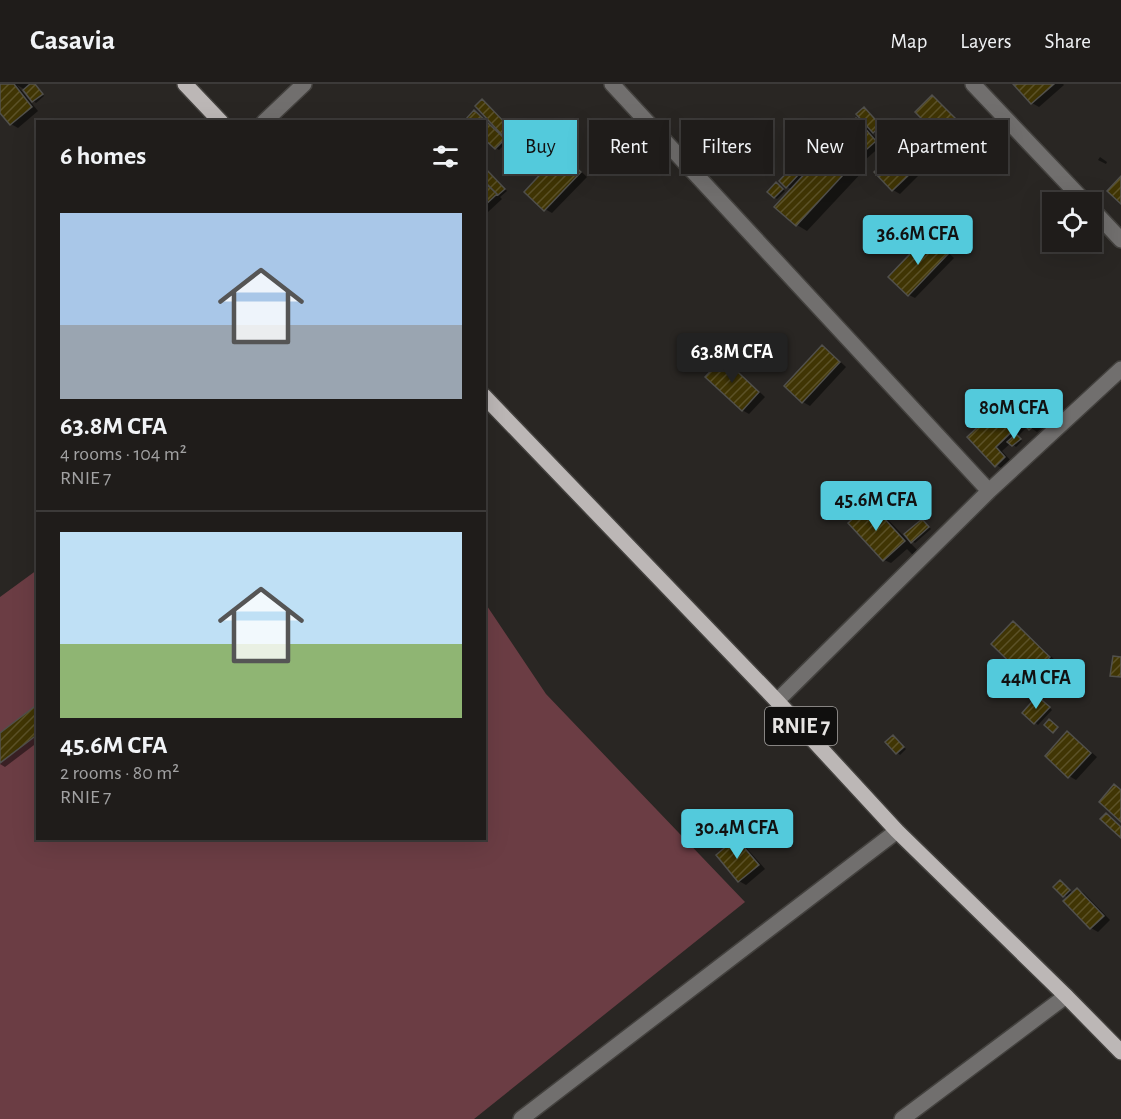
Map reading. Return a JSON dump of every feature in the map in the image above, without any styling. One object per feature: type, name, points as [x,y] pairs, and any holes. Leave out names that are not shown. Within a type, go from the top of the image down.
[{"type":"main road","points":[[185,84],[219,120]]},
{"type":"main road","name":"RNIE 7","points":[[486,398],[777,701],[897,831],[1121,1053]]},
{"type":"street","points":[[266,120],[304,84]]},
{"type":"street","points":[[612,84],[989,490]]},
{"type":"street","points":[[973,84],[1076,192]]},
{"type":"street","points":[[1102,220],[1121,240]]},
{"type":"street","points":[[777,701],[989,490],[1121,369]]},
{"type":"street","points":[[521,1119],[897,831]]},
{"type":"street","points":[[902,1119],[1066,996]]},
{"type":"shaded area","points":[[36,571],[36,840],[486,840],[486,604],[546,694],[745,902],[474,1119],[0,1119],[0,597]]},
{"type":"building","points":[[0,84],[14,84],[32,107],[10,125],[0,113]]},
{"type":"building","points":[[30,84],[35,84],[43,94],[32,102],[23,90]]},
{"type":"building","points":[[1013,84],[1054,84],[1031,104]]},
{"type":"building","points":[[932,95],[957,120],[923,120],[915,112]]},
{"type":"building","points":[[482,99],[504,122],[504,135],[503,136],[475,106]]},
{"type":"building","points":[[864,107],[877,122],[877,130],[873,133],[865,124],[865,120],[861,120],[856,114]]},
{"type":"building","points":[[474,110],[485,120],[465,120]]},
{"type":"building","points":[[486,121],[504,138],[495,149],[486,141]]},
{"type":"building","points":[[865,128],[876,141],[865,151]]},
{"type":"building","points":[[577,168],[581,172],[544,211],[524,192],[541,174],[577,174]]},
{"type":"building","points":[[486,169],[505,189],[498,195],[486,183]]},
{"type":"building","points":[[877,169],[877,174],[910,174],[892,191],[874,172]]},
{"type":"building","points":[[786,174],[799,174],[786,188],[779,181]]},
{"type":"building","points":[[804,174],[844,174],[796,226],[774,207]]},
{"type":"building","points":[[1121,176],[1121,204],[1107,191]]},
{"type":"building","points":[[776,182],[783,189],[774,198],[767,192]]},
{"type":"building","points":[[486,184],[497,194],[486,204]]},
{"type":"building","points":[[928,235],[948,254],[908,296],[888,277]]},
{"type":"building","points":[[822,345],[840,362],[802,403],[784,386]]},
{"type":"building","points":[[723,358],[759,392],[742,411],[705,377]]},
{"type":"building","points":[[1013,394],[1039,421],[1029,430],[1022,422],[996,447],[1005,457],[995,467],[967,437]]},
{"type":"building","points":[[1016,434],[1021,439],[1012,446],[1007,442]]},
{"type":"building","points":[[870,503],[905,541],[883,561],[848,523]]},
{"type":"building","points":[[922,519],[929,527],[911,543],[904,534]]},
{"type":"building","points":[[1013,621],[1050,657],[1028,680],[991,644]]},
{"type":"building","points":[[1113,656],[1121,657],[1121,677],[1110,676]]},
{"type":"building","points":[[1037,696],[1050,707],[1034,724],[1022,713]]},
{"type":"building","points":[[36,706],[36,736],[0,763],[0,733]]},
{"type":"building","points":[[1049,719],[1058,727],[1053,733],[1044,725]]},
{"type":"building","points":[[1067,731],[1091,753],[1068,778],[1045,756]]},
{"type":"building","points":[[893,735],[904,747],[896,754],[885,742]]},
{"type":"building","points":[[1114,784],[1121,790],[1121,822],[1099,802]]},
{"type":"building","points":[[1106,813],[1121,827],[1121,838],[1100,819]]},
{"type":"building","points":[[736,838],[759,865],[738,882],[716,855]]},
{"type":"building","points":[[1060,880],[1070,890],[1063,897],[1053,887]]},
{"type":"building","points":[[1077,888],[1104,916],[1090,929],[1063,901]]}]
